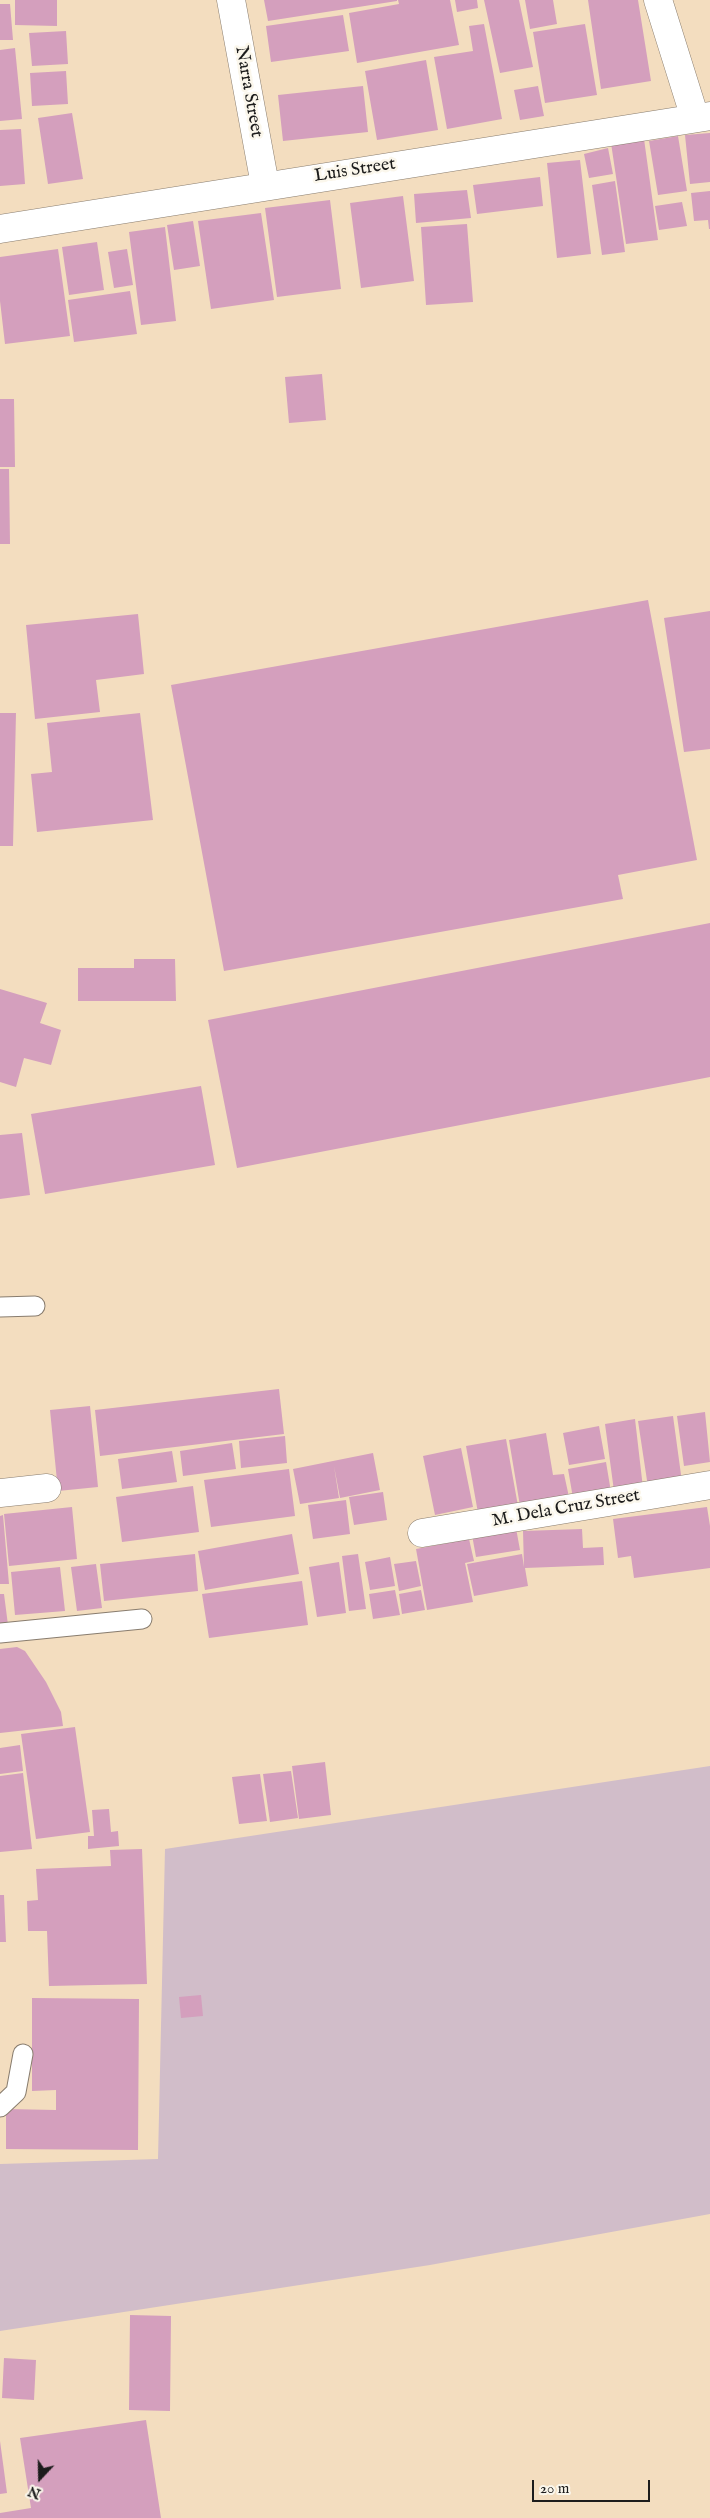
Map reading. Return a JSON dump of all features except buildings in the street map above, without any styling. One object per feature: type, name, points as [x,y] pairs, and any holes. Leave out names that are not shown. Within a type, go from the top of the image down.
[{"type":"street","name":"Narra Street","points":[[231,0],[265,185]]},
{"type":"street","points":[[658,0],[703,117]]},
{"type":"street","name":"Luis Street","points":[[0,229],[265,185],[703,117]]},
{"type":"street","name":"M. Dela Cruz Street","points":[[422,1533],[710,1485]]},
{"type":"street","points":[[0,1493],[47,1488]]},
{"type":"lane","points":[[0,1307],[35,1306]]},
{"type":"lane","points":[[0,1633],[142,1619]]},
{"type":"lane","points":[[0,2107],[16,2092],[23,2054]]},
{"type":"shaded area","points":[[710,1766],[710,2214],[430,2265],[0,2331],[0,2164],[158,2159],[165,1849]]}]
